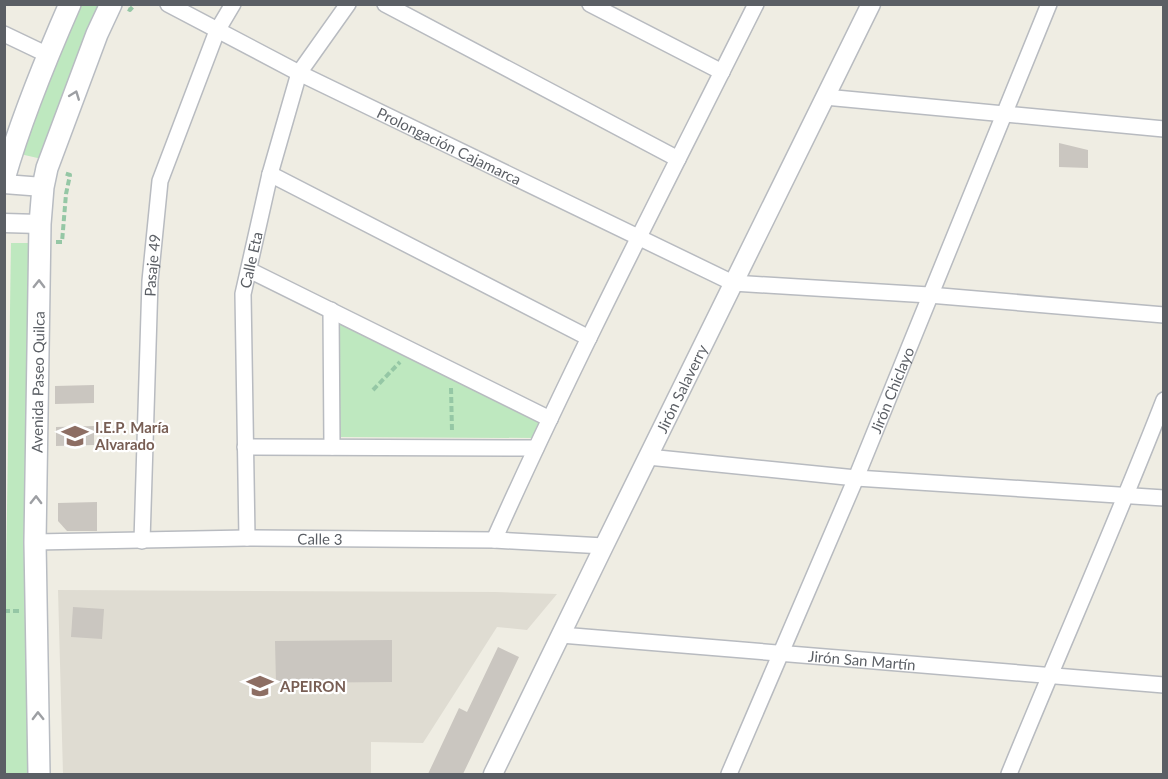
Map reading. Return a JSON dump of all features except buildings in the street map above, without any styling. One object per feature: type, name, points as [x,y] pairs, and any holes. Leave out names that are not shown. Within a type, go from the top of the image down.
[{"type":"main road","points":[[4,179],[11,134],[70,4]]},
{"type":"main road","name":"Avenida Paseo Quilca","points":[[39,774],[35,542],[40,224],[43,187],[47,168],[97,34],[111,4]]},
{"type":"street","name":"Prolongación Cajamarca","points":[[168,4],[299,73],[733,283]]},
{"type":"street","name":"Pasaje 49","points":[[142,541],[150,281],[160,181],[217,31],[233,4]]},
{"type":"street","name":"Calle Eta","points":[[247,538],[243,294],[270,174],[299,73],[348,4]]},
{"type":"street","points":[[385,4],[678,159]]},
{"type":"street","points":[[590,4],[723,72]]},
{"type":"street","points":[[494,540],[638,237],[756,4]]},
{"type":"street","name":"Jirón Salaverry","points":[[493,774],[871,4]]},
{"type":"street","name":"Jirón Chiclayo","points":[[729,774],[856,478],[1049,4]]},
{"type":"street","points":[[4,34],[48,54]]},
{"type":"street","points":[[825,97],[1164,129]]},
{"type":"street","points":[[270,174],[589,338]]},
{"type":"street","points":[[4,184],[43,187]]},
{"type":"street","points":[[4,223],[40,224]]},
{"type":"street","points":[[249,270],[550,419]]},
{"type":"street","points":[[733,283],[929,295],[1164,315]]},
{"type":"street","points":[[331,310],[332,447]]},
{"type":"street","points":[[1009,774],[1127,494],[1164,400]]},
{"type":"street","points":[[245,447],[536,448]]},
{"type":"street","points":[[648,457],[856,478],[1164,498]]},
{"type":"street","name":"Calle 3","points":[[35,542],[247,538],[494,540],[604,546]]},
{"type":"street","name":"Jirón San Martín","points":[[561,635],[1164,685]]},
{"type":"path","points":[[62,243],[70,175]]},
{"type":"path","points":[[373,390],[406,355]]},
{"type":"path","points":[[451,369],[452,447]]},
{"type":"shaded area","name":"APEIRON","points":[[58,590],[557,594],[527,630],[497,627],[423,743],[371,742],[371,774],[63,774]]},
{"type":"green space","points":[[78,5],[99,5],[42,159],[20,154]]},
{"type":"green space","points":[[11,243],[31,243],[30,774],[5,773]]},
{"type":"green space","points":[[340,320],[540,422],[534,438],[339,437]]},
{"type":"place","name":"I.E.P. María Alvarado","points":[[75,436]]},
{"type":"place","name":"APEIRON","points":[[260,686]]}]
